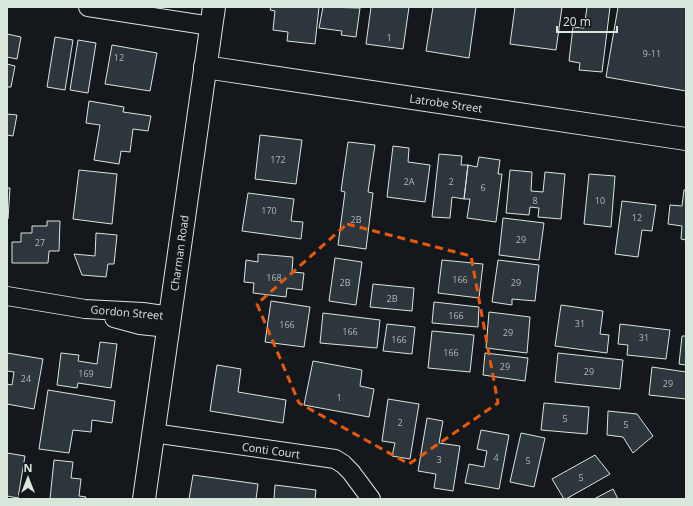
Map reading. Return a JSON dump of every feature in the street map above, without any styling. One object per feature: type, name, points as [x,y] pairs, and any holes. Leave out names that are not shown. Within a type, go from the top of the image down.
[{"type":"street","points":[[88,7],[213,16]]},
{"type":"street","name":"Charman Road","points":[[144,499],[213,16]]},
{"type":"street","name":"Latrobe Street","points":[[205,67],[686,140]]},
{"type":"street","name":"Gordon Street","points":[[7,296],[85,309],[143,312],[169,322]]},
{"type":"street","name":"Conti Court","points":[[153,433],[335,459],[351,472],[371,499]]},
{"type":"highlighted area","points":[[347,224],[471,256],[498,403],[409,464],[299,403],[257,304]]},
{"type":"building","points":[[271,7],[319,7],[315,44],[287,41],[288,32],[273,30],[275,11],[270,10]]},
{"type":"building","points":[[323,7],[360,8],[356,37],[341,35],[342,31],[319,28]]},
{"type":"building","points":[[371,7],[409,7],[403,49],[366,44]]},
{"type":"building","points":[[433,7],[476,7],[469,58],[426,51]]},
{"type":"building","points":[[515,7],[562,7],[556,50],[510,44]]},
{"type":"building","points":[[587,7],[610,7],[602,72],[579,70],[580,63],[569,61],[573,27],[584,28]]},
{"type":"building","points":[[618,7],[686,7],[686,91],[606,77]]},
{"type":"building","points":[[7,34],[21,37],[17,59],[7,57]]},
{"type":"building","points":[[55,37],[73,40],[65,90],[47,87]]},
{"type":"building","points":[[78,40],[96,43],[88,93],[70,90]]},
{"type":"building","points":[[112,45],[157,53],[150,91],[105,84]]},
{"type":"building","points":[[7,64],[15,66],[11,87],[7,87]]},
{"type":"building","points":[[89,101],[124,107],[123,112],[151,116],[148,131],[133,129],[130,152],[121,151],[119,164],[94,160],[100,125],[86,123]]},
{"type":"building","points":[[7,114],[17,115],[13,136],[7,135]]},
{"type":"building","points":[[260,135],[302,140],[296,184],[255,179]]},
{"type":"building","points":[[348,142],[375,145],[368,192],[373,193],[366,249],[338,245],[345,192],[341,191]]},
{"type":"building","points":[[393,146],[409,148],[408,162],[430,165],[425,202],[387,197]]},
{"type":"building","points":[[439,154],[462,156],[461,165],[468,165],[464,199],[452,197],[450,218],[432,217]]},
{"type":"building","points":[[479,157],[500,160],[498,174],[502,174],[496,222],[467,218],[470,199],[464,199],[468,165],[477,167]]},
{"type":"building","points":[[79,170],[117,174],[112,224],[73,219]]},
{"type":"building","points":[[510,170],[532,172],[531,191],[543,192],[545,172],[565,174],[561,219],[538,217],[539,208],[530,207],[529,215],[506,213]]},
{"type":"building","points":[[589,174],[615,176],[611,227],[584,224]]},
{"type":"building","points":[[7,188],[10,188],[8,219],[7,219]]},
{"type":"building","points":[[684,190],[686,190],[686,240],[681,239],[682,226],[668,224],[670,205],[682,206]]},
{"type":"building","points":[[248,193],[294,199],[291,221],[303,222],[301,239],[242,231]]},
{"type":"building","points":[[622,201],[656,205],[652,231],[642,230],[638,257],[615,254]]},
{"type":"building","points":[[503,218],[544,223],[539,260],[499,255]]},
{"type":"building","points":[[47,221],[60,221],[59,251],[49,251],[48,263],[12,263],[12,242],[21,242],[21,233],[32,233],[32,226],[47,226]]},
{"type":"building","points":[[96,233],[117,235],[114,264],[108,264],[106,277],[82,275],[74,254],[95,256]]},
{"type":"building","points":[[258,254],[293,257],[292,272],[304,273],[302,290],[287,288],[286,297],[253,293],[254,283],[244,282],[246,260],[258,262]]},
{"type":"building","points":[[335,258],[362,262],[356,305],[329,301]]},
{"type":"building","points":[[442,260],[483,264],[479,298],[438,293]]},
{"type":"building","points":[[498,260],[539,265],[535,301],[512,299],[512,305],[492,302]]},
{"type":"building","points":[[373,284],[414,288],[412,311],[370,307]]},
{"type":"building","points":[[271,301],[310,307],[304,347],[265,342]]},
{"type":"building","points":[[434,302],[479,307],[478,327],[432,323]]},
{"type":"building","points":[[561,305],[603,311],[600,334],[609,335],[607,353],[555,346]]},
{"type":"building","points":[[489,312],[530,317],[527,353],[486,348]]},
{"type":"building","points":[[323,313],[380,320],[377,348],[320,343]]},
{"type":"building","points":[[387,324],[415,327],[412,354],[383,351]]},
{"type":"building","points":[[620,324],[670,330],[666,359],[627,355],[628,345],[618,344]]},
{"type":"building","points":[[432,331],[474,335],[470,372],[428,368]]},
{"type":"building","points":[[682,336],[686,336],[686,365],[679,364]]},
{"type":"building","points":[[100,342],[117,344],[111,388],[78,383],[77,388],[57,385],[61,353],[79,355],[78,361],[97,364]]},
{"type":"building","points":[[7,353],[43,359],[34,409],[7,404],[7,384],[12,385],[14,372],[7,371]]},
{"type":"building","points":[[485,353],[528,358],[525,381],[483,375]]},
{"type":"building","points":[[558,353],[623,360],[620,389],[555,382]]},
{"type":"building","points":[[313,361],[362,370],[360,386],[374,389],[369,417],[304,405]]},
{"type":"building","points":[[217,365],[241,369],[238,392],[286,400],[283,423],[210,411]]},
{"type":"building","points":[[652,367],[686,372],[686,399],[649,395]]},
{"type":"building","points":[[48,390],[115,401],[112,423],[92,420],[91,432],[73,430],[69,453],[39,449]]},
{"type":"building","points":[[388,399],[419,404],[410,459],[392,456],[395,443],[382,441]]},
{"type":"building","points":[[544,403],[589,407],[587,434],[541,430]]},
{"type":"building","points":[[608,411],[637,414],[653,436],[633,453],[623,437],[607,435]]},
{"type":"building","points":[[427,418],[443,421],[439,443],[460,446],[453,491],[434,488],[436,474],[418,471]]},
{"type":"building","points":[[481,430],[509,435],[499,489],[465,483],[469,464],[484,467],[487,451],[477,449]]},
{"type":"building","points":[[521,433],[545,438],[534,487],[510,482]]},
{"type":"building","points":[[7,453],[25,456],[18,498],[7,496]]},
{"type":"building","points":[[595,455],[610,474],[564,499],[552,479]]},
{"type":"building","points":[[54,460],[73,462],[71,478],[81,479],[79,496],[86,497],[85,499],[50,499]]},
{"type":"building","points":[[193,475],[258,484],[256,499],[189,499]]},
{"type":"building","points":[[275,485],[316,490],[315,499],[274,499]]},
{"type":"building","points":[[613,489],[618,499],[594,499]]}]
